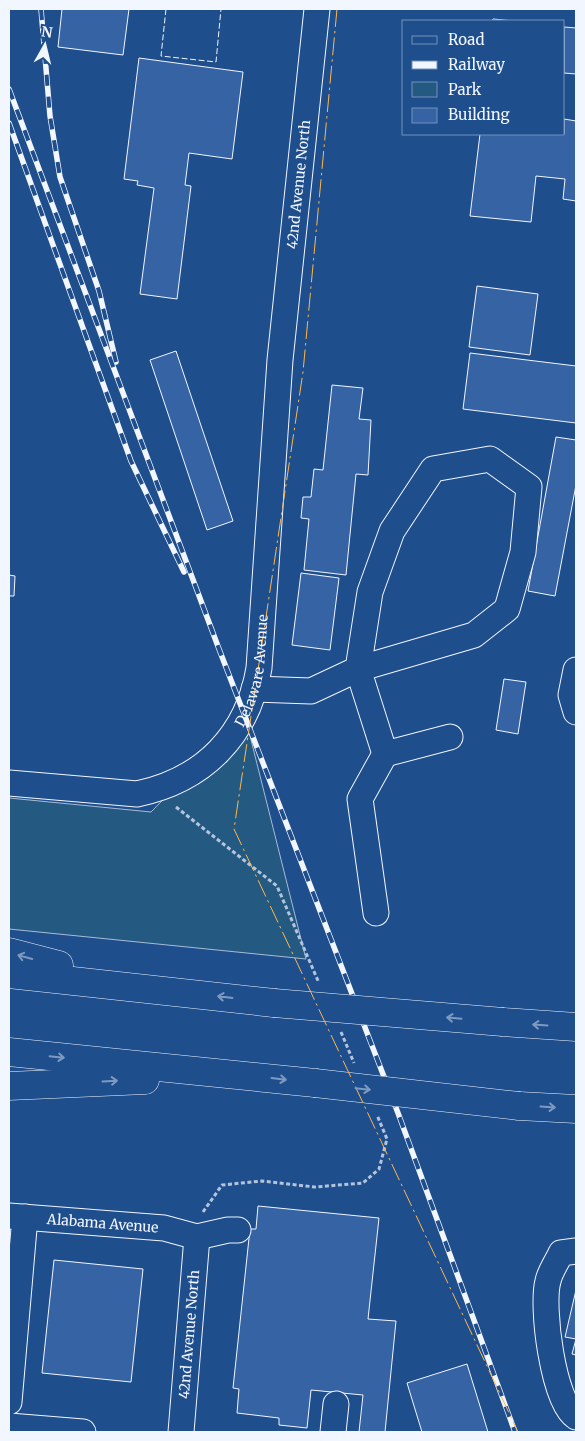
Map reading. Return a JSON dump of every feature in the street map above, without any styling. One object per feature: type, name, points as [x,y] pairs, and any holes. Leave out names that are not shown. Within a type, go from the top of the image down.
[{"type":"highway","points":[[9,952],[140,987]]},
{"type":"highway","points":[[9,974],[274,1003],[576,1027]]},
{"type":"highway","points":[[9,1052],[244,1075],[519,1106],[576,1109]]},
{"type":"highway","points":[[9,1086],[244,1075]]},
{"type":"street","name":"42nd Avenue North","points":[[280,360],[317,9]]},
{"type":"street","name":"Delaware Avenue","points":[[9,783],[137,794],[177,782],[210,760],[230,740],[245,716],[259,668],[280,360]]},
{"type":"street","points":[[254,689],[311,691],[358,669],[474,635],[507,609],[524,552],[529,487],[490,459],[433,470],[392,531],[370,592],[358,669],[385,754]]},
{"type":"street","points":[[574,704],[576,670]]},
{"type":"street","points":[[376,913],[360,799],[385,754],[450,737]]},
{"type":"street","points":[[9,1402],[17,1216]]},
{"type":"street","name":"Alabama Avenue","points":[[17,1216],[164,1228],[196,1236]]},
{"type":"street","points":[[196,1236],[238,1230]]},
{"type":"street","name":"42nd Avenue North","points":[[181,1432],[196,1236]]},
{"type":"street","points":[[576,1251],[561,1253],[547,1281],[548,1335],[557,1383],[576,1417]]},
{"type":"street","points":[[333,1432],[336,1404]]},
{"type":"street","points":[[9,1426],[83,1432]]},
{"type":"path","points":[[153,790],[277,886],[321,986]]},
{"type":"path","points":[[340,1031],[356,1067]]},
{"type":"path","points":[[196,1236],[203,1212],[222,1185],[262,1181],[315,1187],[363,1183],[378,1169],[387,1139],[376,1112]]},
{"type":"green space","points":[[245,716],[306,959],[9,929],[9,798],[151,812]]},
{"type":"building","points":[[62,9],[129,9],[123,55],[58,47]]},
{"type":"building","points":[[565,27],[576,28],[576,74],[565,73]]},
{"type":"building","points":[[139,58],[243,72],[232,159],[189,153],[185,185],[191,186],[177,299],[140,294],[154,188],[137,185],[138,181],[124,179]]},
{"type":"building","points":[[565,119],[576,121],[576,201],[563,199],[565,179],[536,176],[531,222],[470,216],[480,135],[565,135]]},
{"type":"building","points":[[477,286],[538,294],[530,355],[469,347]]},
{"type":"building","points":[[176,351],[233,521],[207,530],[150,360]]},
{"type":"building","points":[[470,353],[576,366],[576,423],[463,409]]},
{"type":"building","points":[[332,385],[363,388],[359,419],[371,420],[368,475],[356,474],[346,575],[304,570],[309,519],[301,518],[303,497],[311,497],[314,469],[323,470]]},
{"type":"building","points":[[556,437],[576,440],[576,485],[555,596],[528,591]]},
{"type":"building","points":[[301,573],[339,578],[330,650],[292,645]]},
{"type":"building","points":[[9,575],[15,576],[14,596],[9,596]]},
{"type":"building","points":[[504,679],[526,682],[518,734],[496,730]]},
{"type":"building","points":[[258,1206],[379,1218],[368,1319],[396,1321],[385,1432],[359,1432],[363,1395],[311,1390],[307,1428],[279,1425],[279,1418],[237,1413],[239,1389],[233,1388],[250,1229],[256,1229]]},
{"type":"building","points":[[54,1260],[143,1269],[131,1382],[42,1373]]},
{"type":"building","points":[[576,1290],[576,1339],[565,1337]]},
{"type":"building","points":[[576,1339],[576,1355],[572,1354]]},
{"type":"building","points":[[467,1364],[488,1432],[422,1432],[407,1383]]},
{"type":"railway","points":[[41,9],[50,116],[60,177],[99,291],[116,362]]},
{"type":"railway","points":[[9,89],[219,649],[398,1113],[515,1432]]},
{"type":"railway","points":[[9,123],[131,461],[184,572]]},
{"type":"fence","points":[[166,9],[161,56],[216,62],[221,9]]},
{"type":"power","points":[[337,9],[303,372],[234,829],[518,1432]]}]
